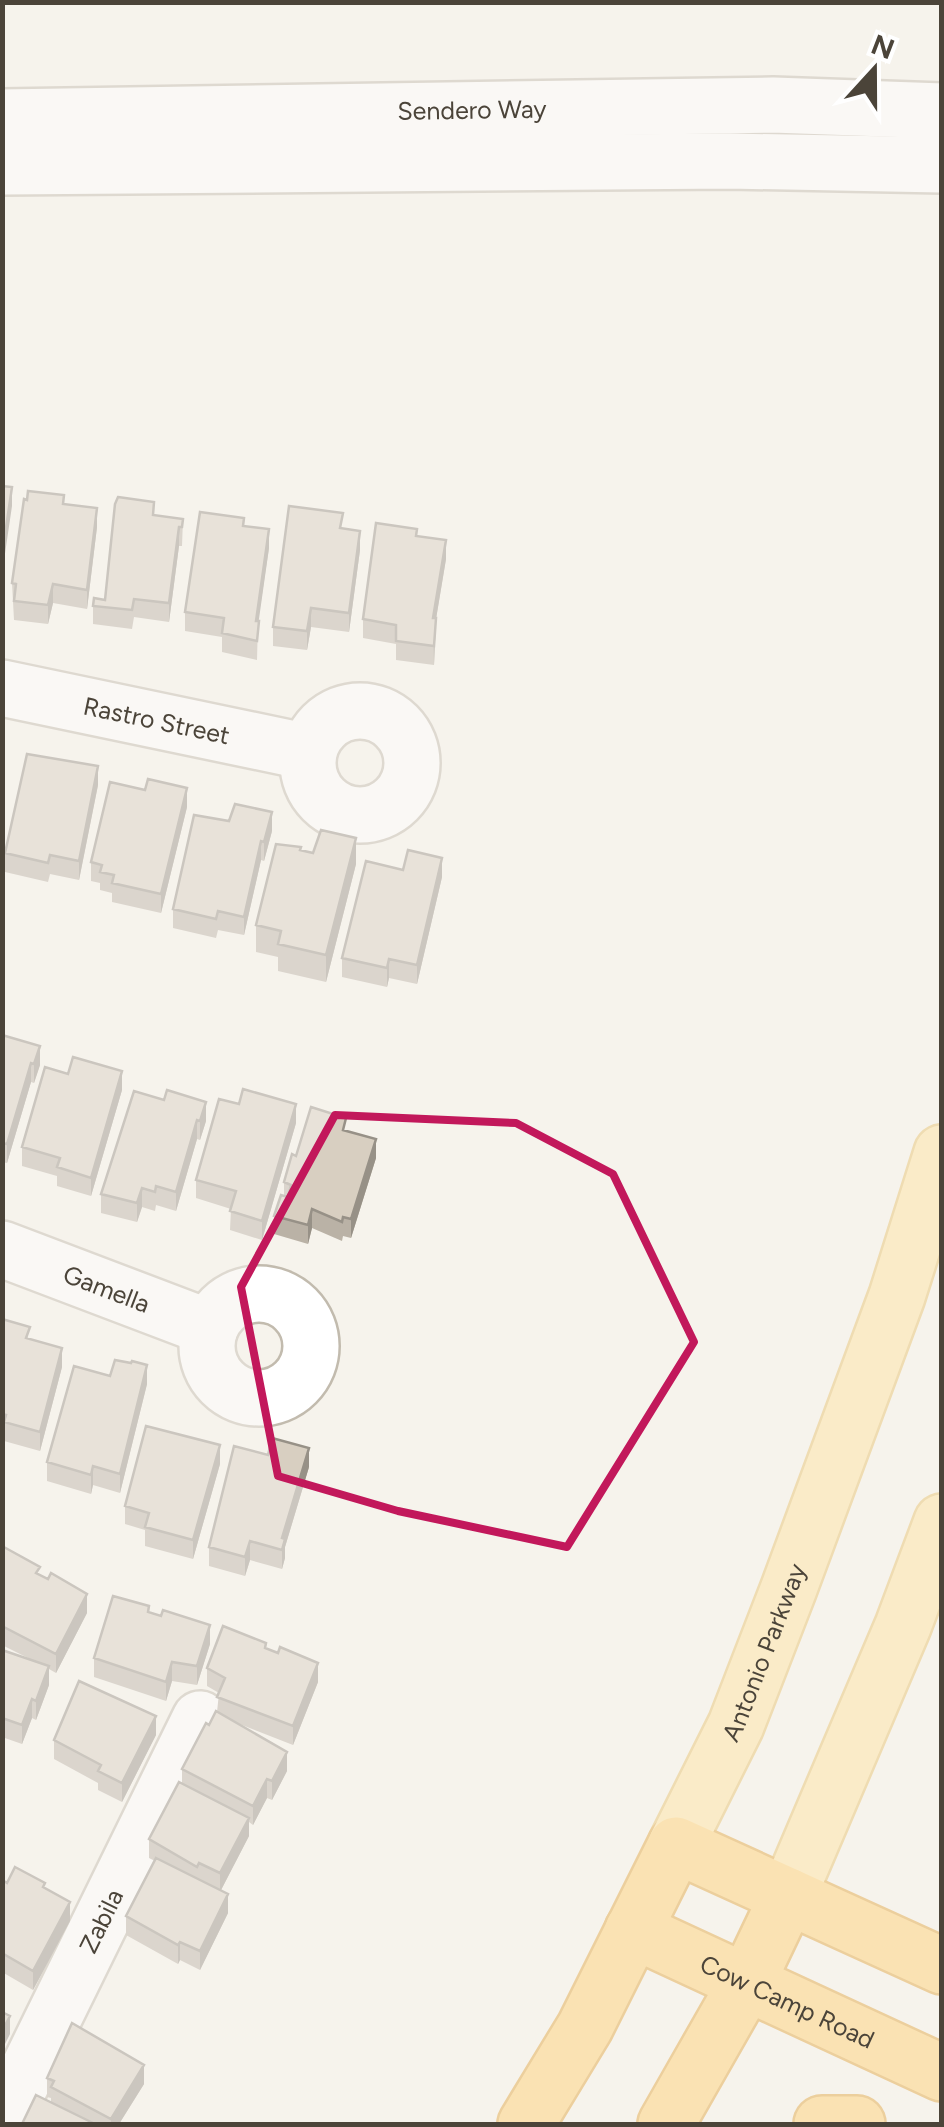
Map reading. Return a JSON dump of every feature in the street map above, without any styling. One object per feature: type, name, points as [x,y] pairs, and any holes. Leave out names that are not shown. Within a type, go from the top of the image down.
[{"type":"highway","points":[[676,1845],[942,1966]]},
{"type":"highway","name":"Antonio Parkway","points":[[526,2124],[585,2027],[676,1845]]},
{"type":"highway","points":[[666,2124],[747,1982],[788,1896]]},
{"type":"highway","name":"Cow Camp Road","points":[[633,1930],[942,2073]]},
{"type":"highway","points":[[822,2124],[857,2124]]},
{"type":"main road","name":"Antonio Parkway","points":[[676,1845],[736,1724],[790,1588],[896,1296],[942,1153]]},
{"type":"main road","points":[[788,1896],[903,1626],[942,1522]]},
{"type":"street","name":"Sendero Way","points":[[2,118],[773,105],[942,111]]},
{"type":"street","name":"Sendero Way","points":[[2,167],[730,161],[942,165]]},
{"type":"street","name":"Rastro Street","points":[[2,688],[308,752]]},
{"type":"street","name":"Gamella","points":[[2,1249],[210,1328]]},
{"type":"street","name":"Zabila","points":[[2,2123],[200,1719]]},
{"type":"highlighted area","points":[[335,1115],[516,1123],[613,1174],[694,1342],[567,1547],[398,1511],[278,1476],[241,1287]]},
{"type":"building","points":[[2,486],[12,487],[2,555]]},
{"type":"building","points":[[28,491],[64,495],[63,504],[97,508],[87,590],[53,584],[48,605],[14,601],[16,584],[12,583]]},
{"type":"building","points":[[118,497],[154,502],[153,515],[183,519],[169,603],[134,599],[132,610],[93,606],[94,598],[105,600]]},
{"type":"building","points":[[289,506],[343,513],[340,528],[360,531],[349,613],[311,608],[307,631],[273,627]]},
{"type":"building","points":[[200,512],[244,518],[243,526],[269,529],[256,621],[257,641],[222,633],[224,618],[185,612]]},
{"type":"building","points":[[376,523],[417,529],[416,536],[446,540],[433,618],[434,646],[396,641],[396,625],[363,619]]},
{"type":"building","points":[[27,754],[98,766],[79,861],[50,855],[48,863],[5,853]]},
{"type":"building","points":[[148,779],[187,788],[161,894],[112,883],[114,875],[100,872],[102,865],[91,862],[110,782],[145,790]]},
{"type":"building","points":[[235,804],[272,812],[264,842],[261,841],[244,917],[218,911],[216,919],[173,909],[194,815],[229,821]]},
{"type":"building","points":[[321,830],[356,838],[326,955],[278,944],[281,931],[256,925],[276,844],[313,853]]},
{"type":"building","points":[[408,850],[442,858],[417,965],[389,959],[387,968],[342,958],[366,861],[403,870]]},
{"type":"building","points":[[2,1035],[40,1046],[34,1064],[31,1063],[7,1144],[2,1143]]},
{"type":"building","points":[[73,1057],[122,1071],[91,1178],[57,1167],[60,1158],[22,1147],[45,1067],[68,1074]]},
{"type":"building","points":[[243,1089],[296,1104],[262,1221],[230,1211],[236,1191],[196,1180],[219,1099],[239,1104]]},
{"type":"building","points":[[167,1090],[206,1102],[176,1192],[156,1186],[155,1192],[142,1188],[137,1203],[101,1194],[134,1091],[164,1100]]},
{"type":"building","points":[[311,1107],[346,1118],[343,1130],[376,1139],[351,1219],[343,1217],[342,1222],[312,1209],[308,1225],[274,1216],[281,1195],[288,1197],[291,1185],[284,1182]]},
{"type":"building","points":[[2,1319],[30,1327],[26,1338],[62,1348],[40,1432],[4,1422]]},
{"type":"building","points":[[115,1360],[147,1365],[120,1474],[93,1466],[91,1475],[47,1462],[74,1366],[110,1376]]},
{"type":"building","points":[[146,1426],[220,1445],[193,1540],[145,1527],[149,1513],[125,1506]]},
{"type":"building","points":[[272,1438],[309,1448],[282,1538],[282,1550],[250,1541],[245,1557],[209,1547],[234,1446],[268,1455]]},
{"type":"building","points":[[2,1546],[40,1567],[36,1573],[48,1579],[51,1573],[87,1594],[56,1654],[2,1626]]},
{"type":"building","points":[[113,1596],[149,1606],[148,1612],[161,1616],[163,1610],[210,1625],[197,1666],[172,1662],[166,1682],[94,1658]]},
{"type":"building","points":[[223,1626],[266,1643],[265,1648],[278,1653],[280,1647],[318,1663],[293,1726],[217,1697],[225,1678],[207,1668]]},
{"type":"building","points":[[2,1650],[49,1666],[22,1725],[2,1718]]},
{"type":"building","points":[[79,1681],[156,1716],[122,1783],[98,1771],[101,1765],[54,1740]]},
{"type":"building","points":[[216,1711],[287,1752],[253,1806],[182,1769]]},
{"type":"building","points":[[179,1782],[249,1818],[220,1873],[199,1863],[197,1867],[149,1839]]},
{"type":"building","points":[[156,1858],[228,1894],[200,1951],[180,1942],[178,1945],[126,1916]]},
{"type":"building","points":[[15,1867],[70,1902],[33,1971],[2,1953],[2,1883],[7,1883]]},
{"type":"building","points":[[2,2012],[10,2016],[2,2031]]},
{"type":"building","points":[[72,2023],[144,2065],[111,2119],[51,2087],[54,2081],[47,2078]]},
{"type":"building","points":[[36,2095],[95,2124],[22,2124]]}]
